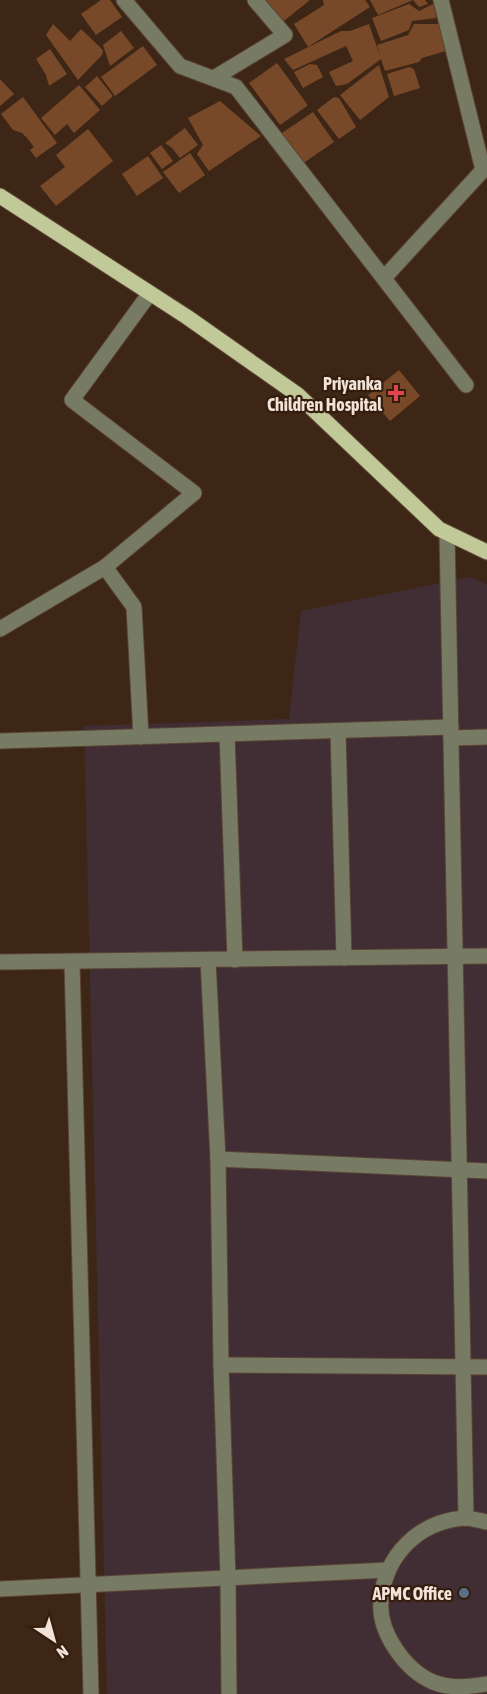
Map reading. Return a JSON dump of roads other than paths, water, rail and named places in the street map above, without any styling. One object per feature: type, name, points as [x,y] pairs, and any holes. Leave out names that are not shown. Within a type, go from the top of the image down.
[{"type":"main road","points":[[0,196],[150,293],[297,395],[439,529],[487,552]]},
{"type":"street","points":[[124,0],[180,66],[236,87],[466,385]]},
{"type":"street","points":[[214,78],[285,35],[255,0]]},
{"type":"street","points":[[384,278],[485,170],[441,0]]},
{"type":"street","points":[[0,629],[105,567],[194,493],[72,400],[150,293]]},
{"type":"street","points":[[447,533],[466,1518]]},
{"type":"street","points":[[105,567],[134,607],[141,737]]},
{"type":"street","points":[[338,731],[344,958]]},
{"type":"street","points":[[0,741],[338,731],[451,733],[487,737]]},
{"type":"street","points":[[227,734],[235,960]]},
{"type":"street","points":[[0,962],[487,956]]},
{"type":"street","points":[[208,960],[218,1159],[221,1365],[228,1578],[228,1694]]},
{"type":"street","points":[[72,962],[91,1694]]},
{"type":"street","points":[[218,1159],[487,1171]]},
{"type":"street","points":[[221,1365],[487,1367]]},
{"type":"street","points":[[487,1522],[466,1518],[433,1525],[406,1543],[387,1570],[380,1603],[387,1635],[405,1663],[433,1682],[465,1691],[487,1684]]},
{"type":"street","points":[[0,1589],[387,1570]]},
{"type":"place","name":"Priyanka Children Hospital","points":[[396,393]]},
{"type":"place","name":"APMC Office","points":[[464,1593]]}]
